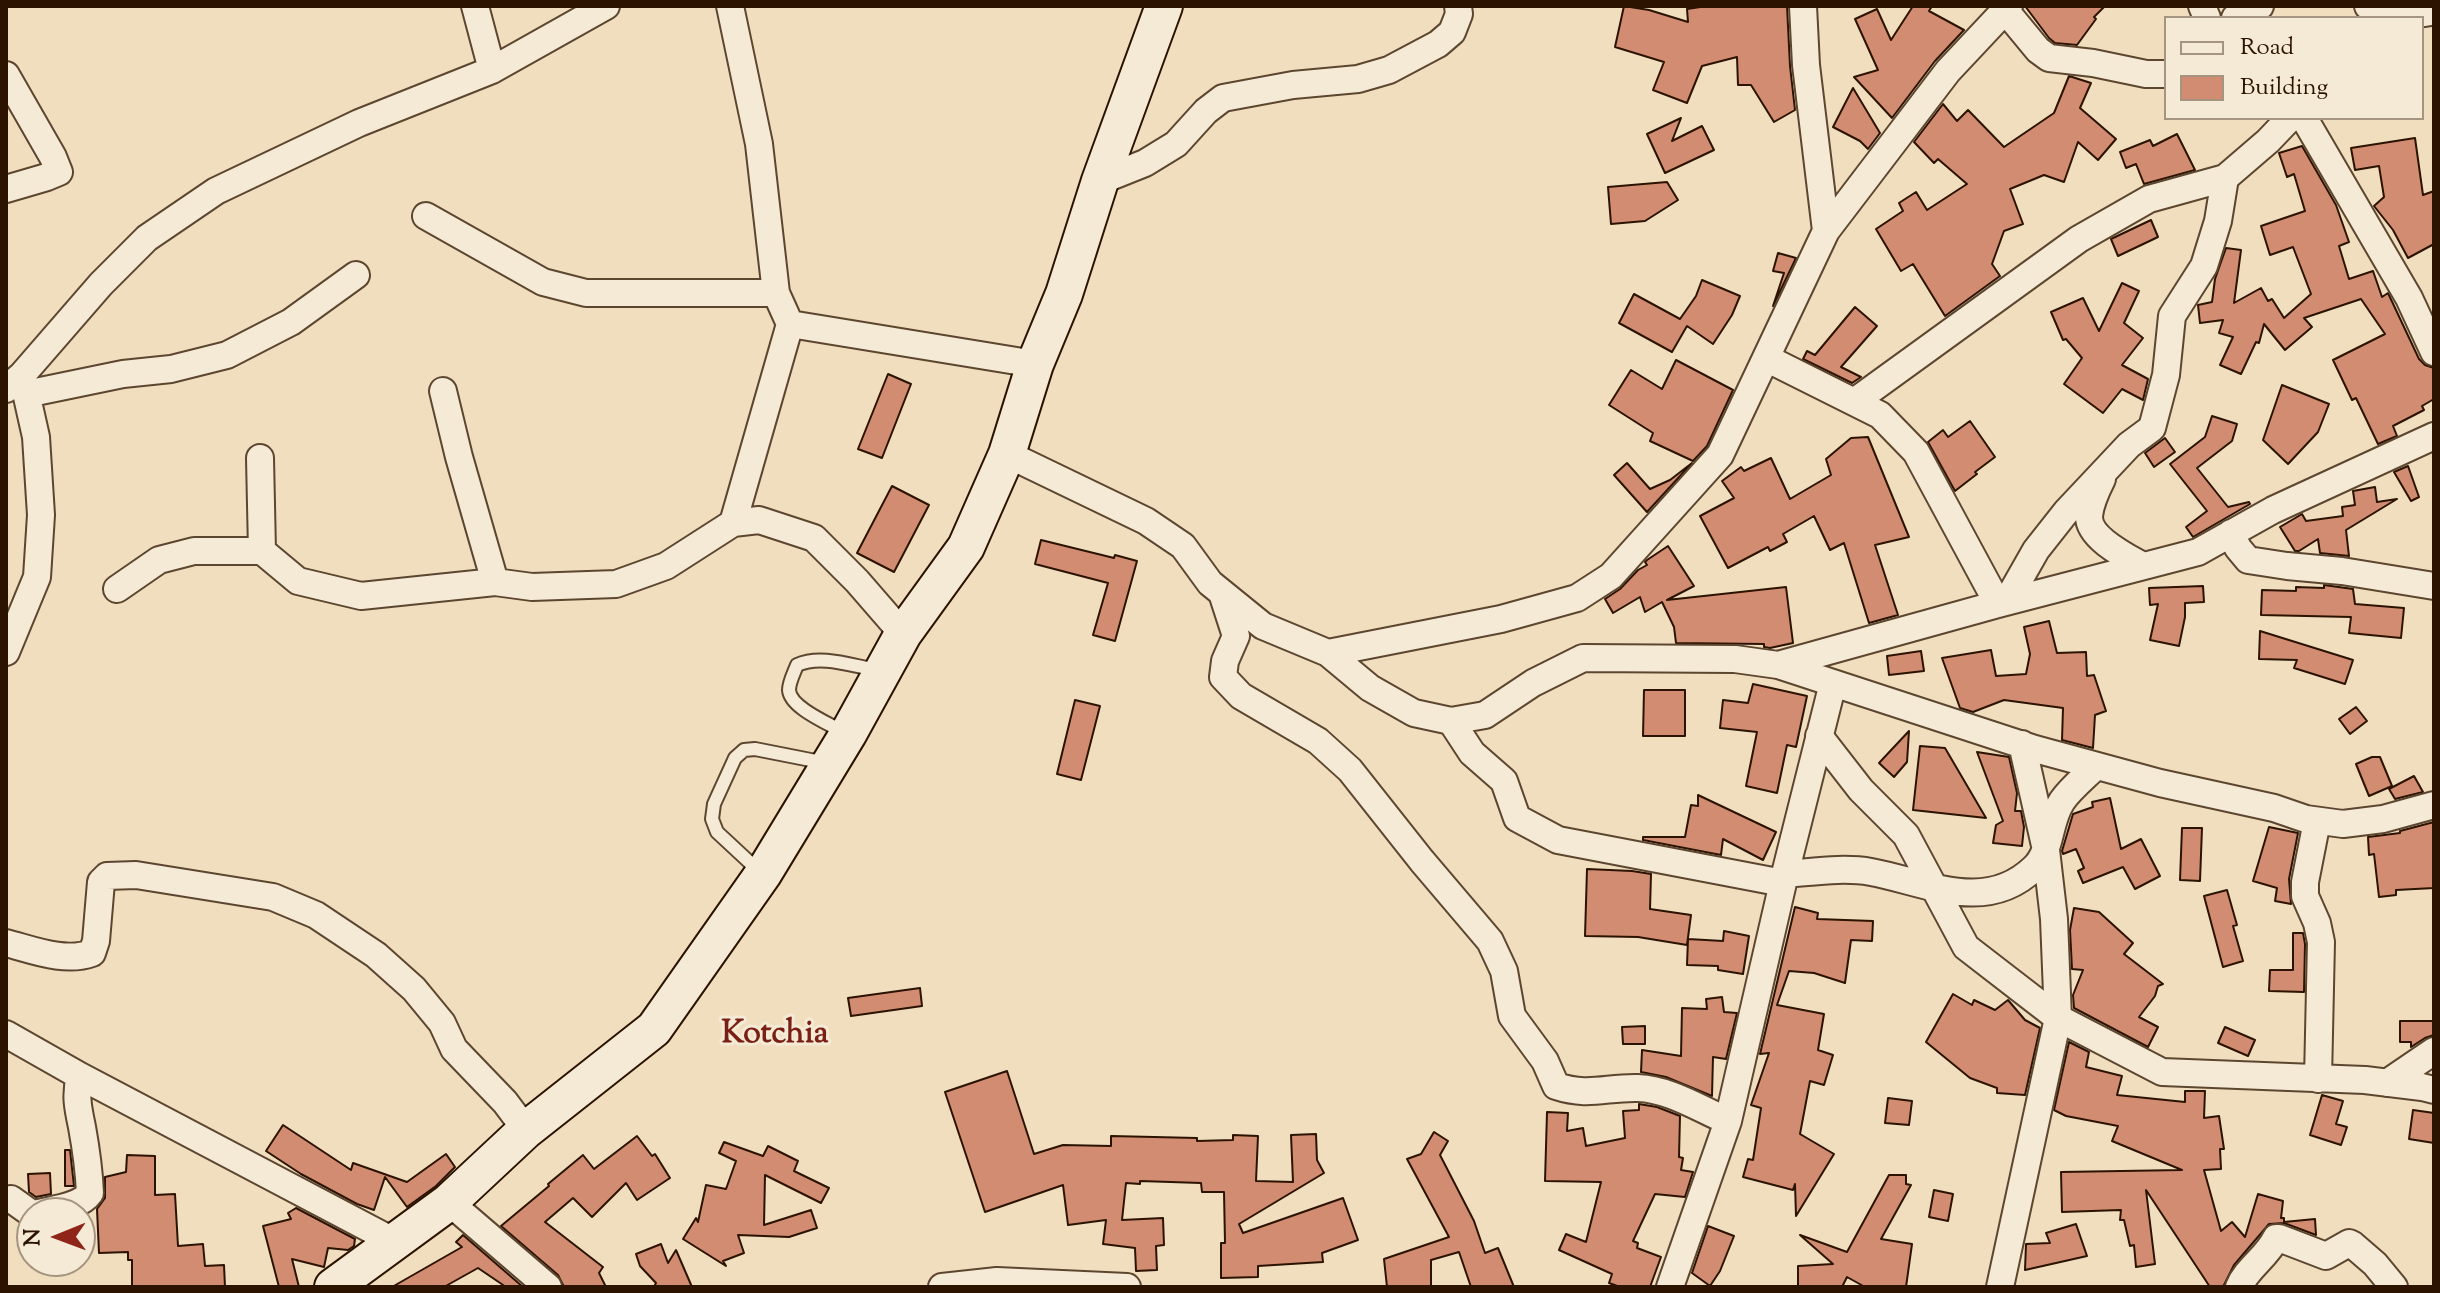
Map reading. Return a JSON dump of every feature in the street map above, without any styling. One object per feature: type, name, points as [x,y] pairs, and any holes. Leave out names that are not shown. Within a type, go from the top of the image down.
[{"type":"main road","points":[[333,1287],[449,1202],[526,1130],[654,1029],[763,874],[839,749],[903,634],[966,547],[1007,454],[1035,364],[1064,294],[1100,181],[1164,6]]},
{"type":"street","points":[[475,6],[492,70]]},
{"type":"street","points":[[14,386],[101,284],[147,238],[216,191],[359,123],[492,70],[606,6]]},
{"type":"street","points":[[730,6],[759,144],[776,293],[790,324],[733,523]]},
{"type":"street","points":[[1100,181],[1145,163],[1176,144],[1206,111],[1223,98],[1293,85],[1358,79],[1389,70],[1438,44],[1452,32],[1459,14],[1458,6]]},
{"type":"street","points":[[1803,6],[1806,65],[1826,231]]},
{"type":"street","points":[[2239,16],[2260,6]]},
{"type":"street","points":[[2366,6],[2423,15]]},
{"type":"street","points":[[1328,653],[1501,619],[1577,598],[1611,576],[1720,455],[1826,231],[1948,71],[2007,8],[2038,50],[2049,58],[2146,74],[2164,74]]},
{"type":"street","points":[[6,75],[59,172],[6,189]]},
{"type":"street","points":[[1854,402],[2079,239],[2149,199],[2225,178],[2288,120]]},
{"type":"street","points":[[2305,120],[2389,261],[2434,352]]},
{"type":"street","points":[[2002,603],[2036,550],[2066,512],[2129,445],[2152,428],[2166,375],[2172,316],[2204,266],[2218,221],[2225,178]]},
{"type":"street","points":[[426,216],[543,282],[586,293],[776,293]]},
{"type":"street","points":[[14,386],[171,369],[227,355],[291,322],[356,275]]},
{"type":"street","points":[[790,324],[1035,364]]},
{"type":"street","points":[[1766,358],[1880,415],[1916,452],[2002,603]]},
{"type":"street","points":[[6,652],[37,577],[41,515],[36,437],[14,386]]},
{"type":"street","points":[[443,391],[495,582]]},
{"type":"street","points":[[1778,665],[2198,552],[2273,510],[2434,436]]},
{"type":"street","points":[[1007,454],[1146,521],[1183,546],[1210,583],[1263,626],[1328,653],[1370,688],[1414,713],[1451,721],[1485,715],[1533,683],[1583,658],[1735,659],[1778,665],[2096,766],[2317,821],[2343,824],[2434,805]]},
{"type":"street","points":[[260,458],[262,551]]},
{"type":"street","points":[[2110,466],[2089,516],[2091,526],[2115,550],[2143,566]]},
{"type":"street","points":[[117,589],[159,560],[194,551],[262,551],[298,581],[361,596],[495,582],[532,587],[616,584],[666,566],[733,523],[759,520],[814,538],[903,634]]},
{"type":"street","points":[[2231,533],[2248,560],[2434,586]]},
{"type":"street","points":[[1222,593],[1236,636],[1225,661],[1223,677],[1241,696],[1318,741],[1350,770],[1490,941],[1504,971],[1512,1016],[1545,1061],[1556,1086],[1577,1093],[1640,1088],[1673,1096],[1728,1121]]},
{"type":"street","points":[[1670,1287],[1728,1121],[1833,683]]},
{"type":"street","points":[[1451,721],[1472,753],[1504,781],[1517,818],[1558,840],[1784,879],[1846,870],[1969,893],[1994,891],[2016,883],[2032,870],[2046,850],[2062,802],[2096,766]]},
{"type":"street","points":[[1819,736],[1861,790],[1906,835],[1966,947],[2058,1018],[2162,1072],[2387,1083],[2434,1090]]},
{"type":"street","points":[[2000,1287],[2058,1018],[2054,919],[2046,850],[2022,744]]},
{"type":"street","points":[[2317,821],[2305,896],[2317,923],[2321,942],[2318,1079]]},
{"type":"street","points":[[6,943],[78,958],[92,953],[96,941],[101,882],[107,876],[136,875],[273,897],[316,915],[353,938],[414,989],[442,1023],[454,1049],[505,1102],[526,1130]]},
{"type":"street","points":[[6,1034],[395,1242]]},
{"type":"street","points":[[2387,1083],[2434,1051]]},
{"type":"street","points":[[80,1076],[76,1091],[77,1111],[82,1125],[90,1193],[87,1197]]},
{"type":"street","points":[[449,1202],[548,1287]]},
{"type":"street","points":[[2239,1287],[2276,1238],[2326,1256],[2349,1243],[2375,1264],[2394,1287]]},
{"type":"street","points":[[942,1287],[997,1281],[1127,1287]]},
{"type":"lane","points":[[839,749],[789,694],[797,665],[808,660],[822,660],[882,671]]},
{"type":"lane","points":[[763,874],[717,832],[712,819],[714,804],[735,758],[744,750],[755,749],[839,749]]},
{"type":"building","points":[[1624,6],[1688,22],[1687,9],[1787,6],[1795,110],[1774,122],[1751,85],[1738,85],[1737,57],[1702,66],[1687,103],[1653,90],[1664,62],[1615,47]]},
{"type":"building","points":[[1913,6],[1932,6],[1929,11],[1964,30],[1935,61],[1892,118],[1854,77],[1878,70],[1855,19],[1877,9],[1891,40]]},
{"type":"building","points":[[2025,6],[2105,6],[2094,17],[2096,19],[2077,45],[2055,43]]},
{"type":"building","points":[[2069,76],[2091,83],[2080,108],[2116,139],[2098,160],[2078,142],[2064,182],[2044,175],[2010,189],[2023,224],[2004,231],[1992,264],[2000,276],[1945,316],[1913,264],[1901,271],[1876,229],[1903,211],[1899,203],[1916,192],[1927,210],[1967,184],[1938,159],[1934,163],[1914,142],[1943,104],[1957,121],[1968,110],[2004,147],[2054,113]]},
{"type":"building","points":[[1853,88],[1880,133],[1868,149],[1860,141],[1833,127]]},
{"type":"building","points":[[1681,118],[1672,141],[1702,126],[1714,150],[1665,173],[1647,134]]},
{"type":"building","points":[[2177,134],[2195,170],[2144,184],[2136,164],[2126,168],[2120,152],[2150,140],[2153,146]]},
{"type":"building","points":[[2415,138],[2423,195],[2434,191],[2434,244],[2408,258],[2393,230],[2374,206],[2384,197],[2379,166],[2355,170],[2351,148]]},
{"type":"building","points":[[2302,146],[2336,205],[2349,242],[2339,246],[2349,279],[2373,271],[2382,297],[2388,293],[2419,359],[2434,368],[2434,399],[2422,406],[2424,410],[2393,426],[2397,436],[2378,444],[2333,360],[2385,334],[2361,299],[2304,318],[2312,327],[2285,350],[2264,324],[2259,343],[2256,342],[2241,374],[2220,365],[2233,337],[2219,333],[2223,320],[2200,323],[2198,305],[2212,302],[2215,279],[2226,248],[2241,250],[2234,303],[2261,288],[2284,318],[2311,294],[2293,247],[2270,255],[2261,226],[2305,211],[2294,174],[2287,177],[2279,153]]},
{"type":"building","points":[[1667,182],[1678,200],[1645,221],[1611,224],[1608,187]]},
{"type":"building","points":[[2151,220],[2158,237],[2118,256],[2111,239]]},
{"type":"building","points":[[1778,253],[1796,258],[1773,306],[1784,273],[1773,271]]},
{"type":"building","points":[[1702,280],[1740,296],[1713,344],[1687,326],[1672,352],[1619,323],[1634,294],[1680,319],[1696,296]]},
{"type":"building","points":[[2122,283],[2139,291],[2124,323],[2143,338],[2122,365],[2148,379],[2143,400],[2122,389],[2103,413],[2064,384],[2082,358],[2066,339],[2063,340],[2051,312],[2083,298],[2099,331]]},
{"type":"building","points":[[1855,307],[1877,326],[1841,367],[1861,377],[1852,383],[1803,359],[1807,351],[1815,355]]},
{"type":"building","points":[[1676,360],[1733,390],[1707,446],[1693,461],[1650,441],[1653,433],[1609,405],[1631,370],[1662,389]]},
{"type":"building","points":[[888,374],[911,384],[882,458],[858,449]]},
{"type":"building","points":[[2282,385],[2329,404],[2318,432],[2288,464],[2263,440]]},
{"type":"building","points":[[2212,416],[2237,424],[2232,441],[2197,468],[2228,507],[2250,504],[2193,537],[2186,527],[2207,511],[2170,464],[2205,437]]},
{"type":"building","points":[[1970,421],[1995,457],[1955,491],[1928,442],[1943,430],[1948,437]]},
{"type":"building","points":[[1868,437],[1909,537],[1875,545],[1898,615],[1869,623],[1844,543],[1830,550],[1814,516],[1783,534],[1787,542],[1770,551],[1768,547],[1728,568],[1700,516],[1734,498],[1722,481],[1741,467],[1744,471],[1771,458],[1790,499],[1831,475],[1826,459],[1851,438]]},
{"type":"building","points":[[2165,438],[2175,452],[2154,467],[2145,453]]},
{"type":"building","points":[[1627,463],[1650,489],[1670,480],[1692,463],[1647,512],[1614,475]]},
{"type":"building","points":[[2408,466],[2419,497],[2411,501],[2394,472]]},
{"type":"building","points":[[892,486],[929,505],[894,572],[857,553]]},
{"type":"building","points":[[2375,487],[2377,502],[2397,499],[2346,530],[2349,556],[2320,553],[2318,539],[2295,551],[2280,527],[2302,514],[2306,521],[2343,516],[2342,507],[2355,505],[2353,491]]},
{"type":"building","points":[[1041,540],[1137,561],[1115,641],[1093,635],[1108,583],[1035,564]]},
{"type":"building","points":[[1668,546],[1694,586],[1667,600],[1786,587],[1793,643],[1770,648],[1764,647],[1764,644],[1676,643],[1674,627],[1662,602],[1645,612],[1640,597],[1613,613],[1605,599],[1647,565],[1647,560]]},
{"type":"building","points":[[2324,585],[2353,589],[2355,604],[2404,608],[2401,638],[2349,633],[2351,617],[2261,615],[2262,590],[2296,591],[2296,587],[2324,588]]},
{"type":"building","points":[[2203,586],[2204,602],[2185,603],[2179,646],[2150,640],[2158,604],[2150,605],[2149,588]]},
{"type":"building","points":[[2049,621],[2057,653],[2086,652],[2087,676],[2094,675],[2106,711],[2095,715],[2093,748],[2062,740],[2063,708],[2004,700],[1973,712],[1960,708],[1942,658],[1991,650],[1996,676],[2026,674],[2030,654],[2024,627]]},
{"type":"building","points":[[2260,631],[2353,660],[2345,684],[2294,668],[2297,660],[2259,659]]},
{"type":"building","points":[[1921,651],[1924,671],[1889,675],[1887,656]]},
{"type":"building","points":[[1753,684],[1807,696],[1796,747],[1787,745],[1777,793],[1746,786],[1757,732],[1720,728],[1723,700],[1748,703]]},
{"type":"building","points":[[1644,690],[1685,690],[1685,736],[1643,736]]},
{"type":"building","points":[[1075,700],[1100,706],[1081,780],[1057,774]]},
{"type":"building","points":[[2356,707],[2367,721],[2350,734],[2339,719]]},
{"type":"building","points":[[1909,731],[1907,762],[1894,777],[1879,763]]},
{"type":"building","points":[[1920,746],[1945,748],[1986,818],[1913,810]]},
{"type":"building","points":[[1977,752],[2009,757],[2017,793],[2015,811],[2021,811],[2024,827],[2022,846],[1993,843],[1996,825],[2003,821]]},
{"type":"building","points":[[2380,757],[2392,786],[2369,796],[2356,764]]},
{"type":"building","points":[[2414,776],[2423,792],[2395,799],[2389,789]]},
{"type":"building","points":[[1698,795],[1776,832],[1763,860],[1723,839],[1721,855],[1643,840],[1643,837],[1685,837],[1691,805],[1698,806]]},
{"type":"building","points":[[2110,798],[2121,849],[2141,839],[2160,876],[2135,889],[2123,867],[2083,883],[2078,871],[2084,868],[2076,849],[2063,854],[2062,851],[2073,814],[2093,807],[2092,802]]},
{"type":"building","points":[[2434,822],[2434,888],[2396,890],[2396,895],[2379,897],[2374,854],[2369,855],[2368,837],[2400,833]]},
{"type":"building","points":[[2269,827],[2298,833],[2289,879],[2291,904],[2275,901],[2277,888],[2253,881]]},
{"type":"building","points":[[2182,828],[2202,828],[2200,881],[2180,880]]},
{"type":"building","points":[[1587,869],[1651,874],[1650,909],[1691,915],[1687,945],[1638,937],[1585,936]]},
{"type":"building","points":[[2227,890],[2243,961],[2223,967],[2204,896]]},
{"type":"building","points":[[1795,907],[1818,913],[1817,919],[1873,921],[1872,941],[1851,940],[1845,983],[1814,973],[1789,971],[1777,1005],[1824,1014],[1818,1050],[1833,1055],[1824,1085],[1810,1081],[1800,1134],[1834,1154],[1796,1216],[1795,1184],[1793,1190],[1743,1177],[1748,1159],[1753,1160],[1761,1108],[1751,1105],[1769,1053],[1760,1054]]},
{"type":"building","points":[[2074,908],[2099,912],[2133,943],[2124,954],[2163,984],[2158,986],[2155,996],[2139,1017],[2158,1027],[2148,1047],[2074,1008],[2073,995],[2083,970],[2072,969],[2070,930]]},
{"type":"building","points":[[1724,931],[1749,936],[1743,974],[1718,970],[1718,966],[1687,965],[1688,939],[1723,941]]},
{"type":"building","points":[[2293,933],[2303,933],[2304,992],[2269,991],[2270,970],[2293,970]]},
{"type":"building","points":[[920,988],[922,1006],[851,1016],[848,998]]},
{"type":"building","points":[[1953,994],[1972,1005],[1974,1000],[1995,1010],[2008,1000],[2025,1020],[2040,1028],[2025,1095],[1997,1093],[1997,1088],[1970,1078],[1926,1042]]},
{"type":"building","points":[[1722,997],[1724,1012],[1737,1013],[1726,1059],[1713,1057],[1712,1096],[1666,1077],[1641,1072],[1642,1050],[1681,1056],[1682,1008],[1707,1009],[1706,999]]},
{"type":"building","points":[[2400,1021],[2434,1021],[2434,1035],[2411,1047],[2411,1042],[2400,1042]]},
{"type":"building","points":[[1645,1026],[1645,1044],[1623,1044],[1622,1027]]},
{"type":"building","points":[[2225,1027],[2255,1040],[2248,1056],[2218,1043]]},
{"type":"building","points":[[2069,1042],[2089,1052],[2086,1067],[2122,1076],[2117,1095],[2185,1102],[2185,1091],[2205,1091],[2204,1118],[2219,1116],[2224,1149],[2220,1149],[2221,1169],[2204,1170],[2221,1231],[2232,1222],[2245,1237],[2258,1194],[2283,1201],[2281,1218],[2284,1222],[2315,1219],[2316,1235],[2284,1223],[2269,1224],[2234,1265],[2223,1287],[2210,1287],[2146,1190],[2155,1264],[2136,1267],[2134,1245],[2130,1246],[2124,1220],[2120,1220],[2121,1210],[2062,1212],[2061,1172],[2182,1170],[2112,1141],[2118,1126],[2066,1116],[2054,1110]]},
{"type":"building","points":[[1007,1071],[1034,1154],[1063,1145],[1111,1146],[1111,1136],[1197,1138],[1197,1141],[1233,1140],[1233,1135],[1258,1136],[1256,1181],[1293,1182],[1291,1135],[1316,1134],[1317,1160],[1324,1173],[1239,1224],[1243,1233],[1343,1198],[1358,1240],[1322,1253],[1323,1262],[1258,1266],[1258,1277],[1221,1278],[1221,1243],[1225,1243],[1224,1192],[1202,1192],[1201,1183],[1126,1183],[1122,1220],[1163,1218],[1164,1245],[1156,1246],[1157,1270],[1136,1271],[1135,1248],[1103,1244],[1106,1220],[1068,1225],[1063,1185],[985,1212],[945,1092]]},
{"type":"building","points":[[2322,1095],[2343,1101],[2336,1124],[2347,1127],[2341,1145],[2310,1135]]},
{"type":"building","points":[[1888,1098],[1912,1101],[1909,1125],[1885,1123]]},
{"type":"building","points":[[1639,1104],[1680,1116],[1681,1170],[1693,1172],[1685,1197],[1655,1194],[1633,1241],[1638,1243],[1637,1248],[1661,1257],[1650,1287],[1620,1287],[1609,1283],[1612,1274],[1559,1250],[1566,1234],[1586,1242],[1601,1182],[1545,1181],[1547,1112],[1568,1113],[1567,1131],[1583,1128],[1586,1146],[1625,1138],[1623,1111],[1639,1110]]},
{"type":"building","points":[[2413,1110],[2434,1113],[2434,1143],[2409,1139]]},
{"type":"building","points":[[283,1125],[351,1170],[353,1163],[407,1182],[446,1154],[455,1167],[436,1186],[407,1207],[385,1177],[374,1210],[301,1174],[266,1151]]},
{"type":"building","points":[[1434,1132],[1448,1141],[1440,1155],[1474,1221],[1485,1253],[1498,1248],[1514,1287],[1471,1287],[1459,1252],[1431,1260],[1431,1287],[1387,1287],[1384,1259],[1449,1237],[1407,1159],[1421,1154]]},
{"type":"building","points":[[637,1136],[652,1156],[655,1154],[670,1178],[637,1200],[626,1183],[592,1217],[573,1198],[545,1222],[603,1267],[599,1273],[606,1287],[564,1287],[558,1275],[501,1226],[583,1155],[594,1169]]},
{"type":"building","points":[[724,1142],[763,1156],[768,1146],[798,1161],[794,1171],[829,1188],[821,1203],[765,1175],[764,1225],[811,1210],[817,1228],[789,1237],[738,1235],[744,1253],[723,1261],[726,1266],[683,1239],[696,1218],[698,1222],[706,1185],[726,1189],[736,1161],[719,1153]]},
{"type":"building","points":[[65,1150],[70,1150],[74,1186],[65,1186]]},
{"type":"building","points":[[127,1155],[155,1156],[155,1195],[175,1194],[178,1246],[203,1244],[205,1266],[224,1265],[225,1287],[132,1287],[132,1260],[128,1260],[128,1252],[99,1253],[97,1209],[105,1198],[105,1177],[126,1172]]},
{"type":"building","points":[[50,1173],[51,1194],[36,1197],[29,1192],[28,1174]]},
{"type":"building","points":[[1889,1175],[1906,1175],[1906,1184],[1911,1185],[1881,1239],[1912,1244],[1906,1287],[1865,1287],[1847,1277],[1842,1287],[1798,1287],[1798,1266],[1833,1264],[1800,1235],[1847,1252]]},
{"type":"building","points":[[1934,1190],[1953,1194],[1948,1221],[1929,1217]]},
{"type":"building","points":[[296,1208],[355,1239],[354,1246],[348,1250],[328,1248],[324,1267],[292,1259],[299,1287],[279,1287],[263,1226],[291,1219],[288,1213]]},
{"type":"building","points":[[2076,1224],[2087,1256],[2025,1270],[2026,1244],[2050,1243],[2046,1233]]},
{"type":"building","points":[[1708,1226],[1734,1236],[1720,1271],[1710,1286],[1692,1273]]},
{"type":"building","points":[[463,1235],[523,1287],[506,1287],[478,1268],[444,1287],[392,1287],[462,1247],[456,1242]]},
{"type":"building","points":[[661,1244],[668,1263],[676,1250],[692,1287],[654,1287],[656,1283],[640,1266],[636,1254]]},
{"type":"district","name":"Kotchia","points":[[775,1037]]}]
